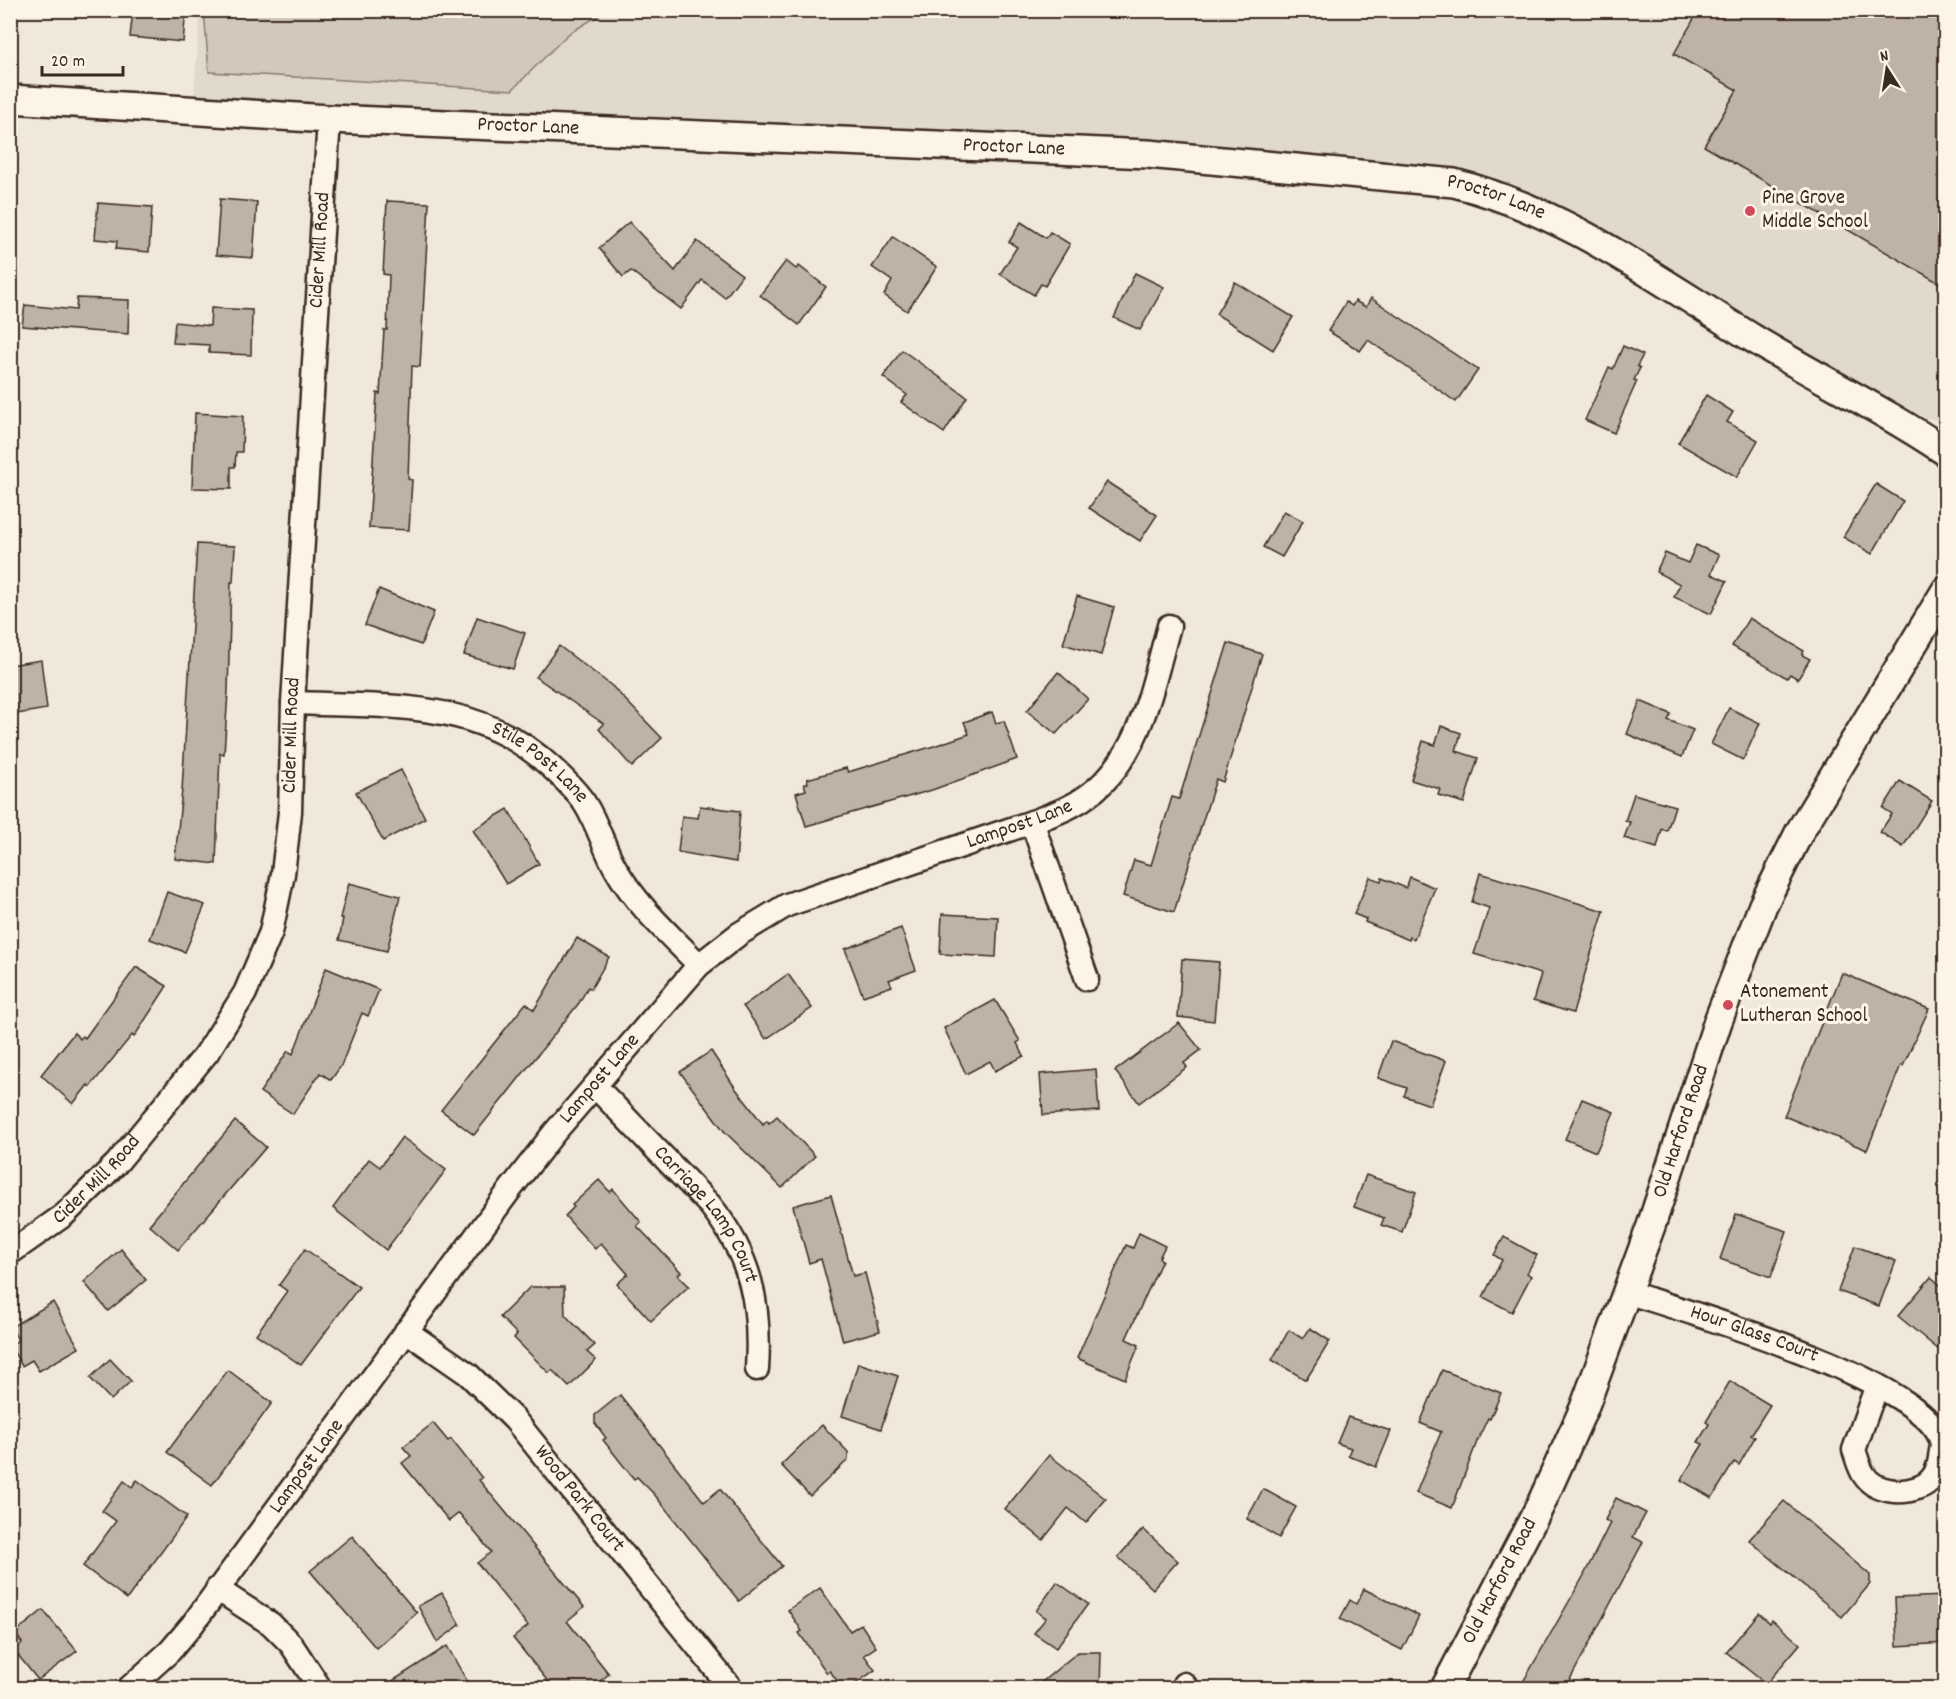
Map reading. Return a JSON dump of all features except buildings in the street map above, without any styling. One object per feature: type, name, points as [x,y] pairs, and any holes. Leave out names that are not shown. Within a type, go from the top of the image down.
[{"type":"street","name":"Proctor Lane","points":[[10,99],[328,119],[1148,154],[1454,183],[1492,193],[1538,211],[1598,241],[1754,340],[1946,452]]},
{"type":"street","name":"Cider Mill Road","points":[[10,1253],[64,1215],[117,1163],[207,1053],[245,993],[271,932],[283,874],[290,812],[293,703],[328,119]]},
{"type":"street","name":"Old Harford Road","points":[[1445,1689],[1562,1460],[1584,1408],[1627,1292],[1718,1021],[1763,904],[1800,831],[1946,590]]},
{"type":"street","name":"Lampost Lane","points":[[129,1689],[170,1651],[516,1183],[595,1086],[699,965],[739,934],[787,905],[1032,822],[1072,806],[1099,786],[1119,765],[1139,729],[1169,626]]},
{"type":"street","name":"Stile Post Lane","points":[[293,703],[419,708],[467,717],[502,731],[534,751],[564,779],[584,803],[615,868],[628,889],[643,908],[699,965]]},
{"type":"street","points":[[1032,822],[1087,979]]},
{"type":"street","name":"Carriage Lamp Court","points":[[595,1086],[710,1205],[726,1225],[741,1252],[755,1296],[759,1330],[757,1369]]},
{"type":"street","name":"Hour Glass Court","points":[[1627,1292],[1833,1362],[1877,1385],[1913,1408],[1933,1427],[1942,1444],[1939,1467],[1927,1485],[1904,1493],[1880,1488],[1864,1476],[1854,1450],[1877,1385]]},
{"type":"street","name":"Wood Park Court","points":[[406,1331],[468,1374],[515,1420],[731,1689]]},
{"type":"street","points":[[217,1589],[271,1624],[291,1644],[320,1689]]},
{"type":"shaded area","name":"Pine Grove Middle School","points":[[200,11],[1945,11],[1945,422],[1926,418],[1452,178],[194,98]]},
{"type":"shaded area","points":[[204,11],[602,11],[603,13],[568,34],[512,90],[209,72]]},
{"type":"place","name":"Pine Grove Middle School","points":[[1750,211]]},
{"type":"place","name":"Atonement Lutheran School","points":[[1728,1005]]}]
